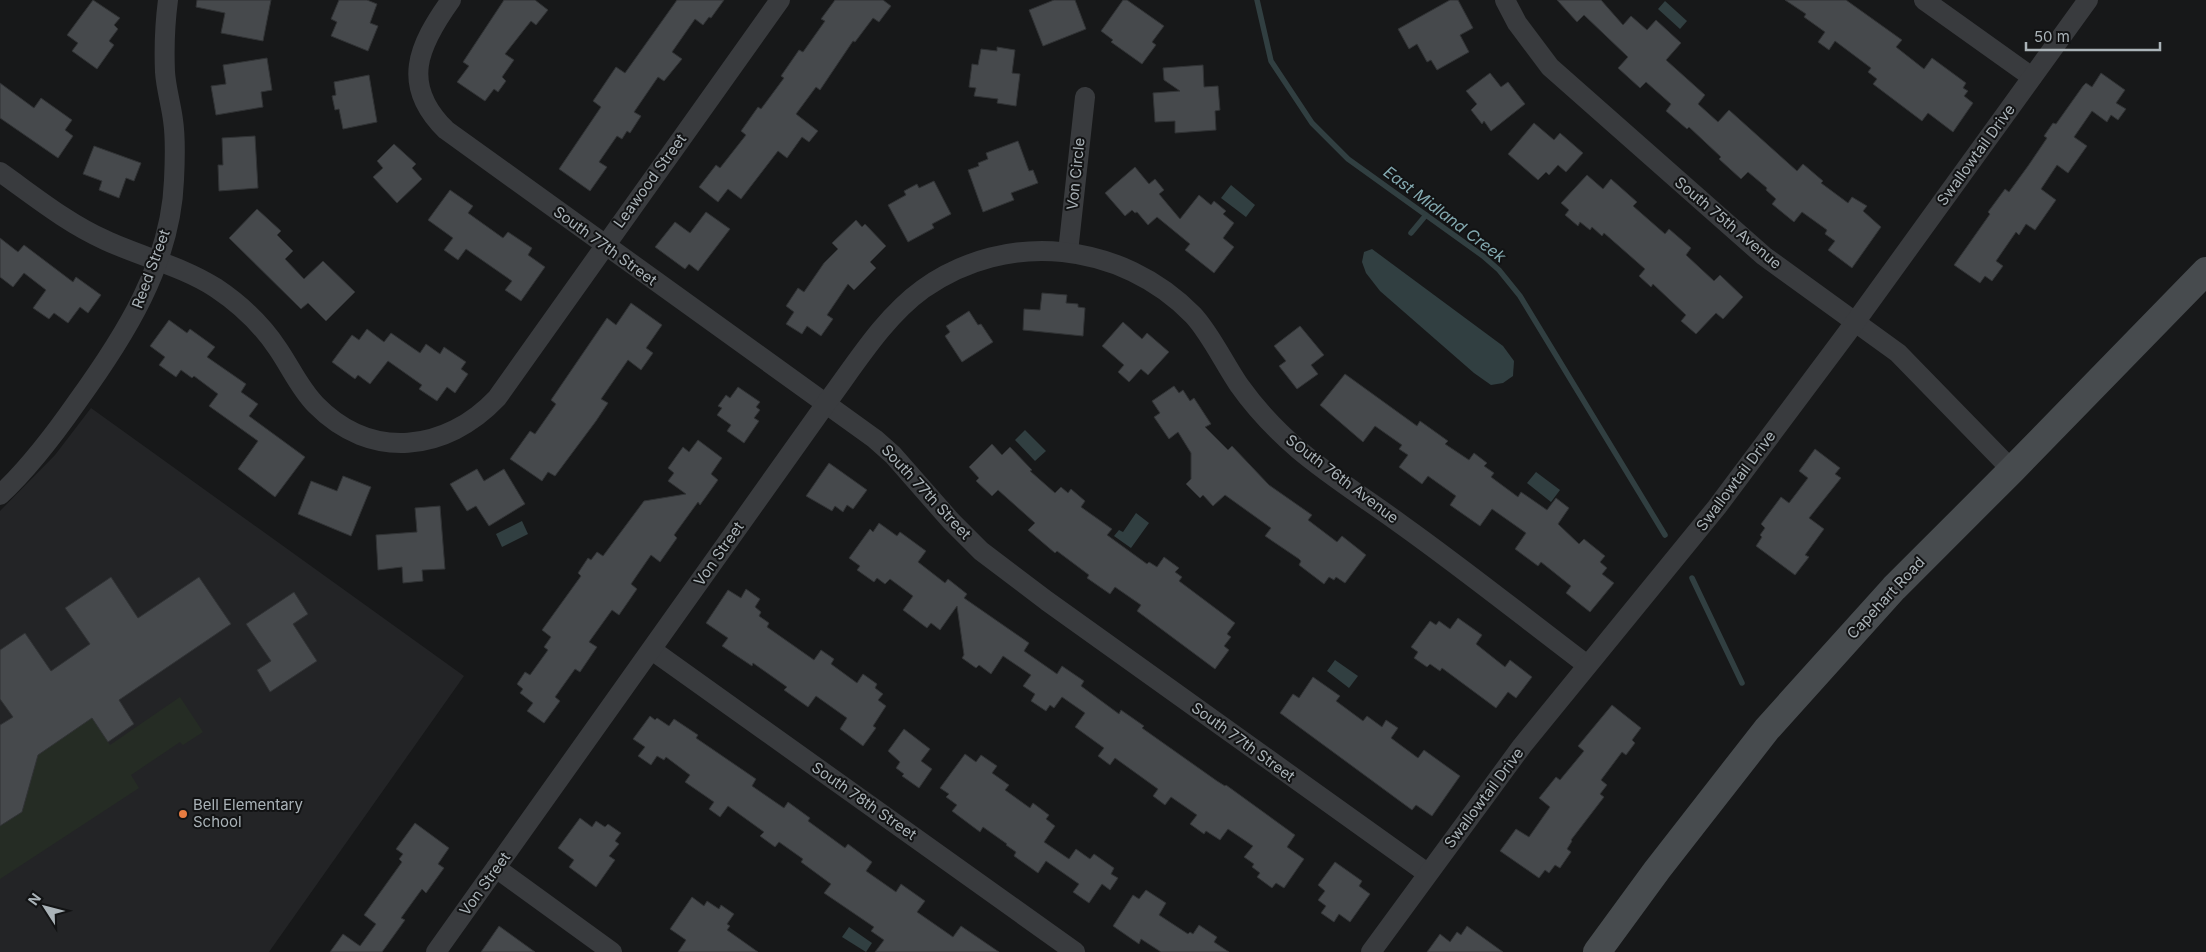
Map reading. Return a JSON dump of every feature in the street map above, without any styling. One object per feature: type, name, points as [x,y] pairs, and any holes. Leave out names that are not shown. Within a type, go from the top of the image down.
[{"type":"street","name":"Reed Street","points":[[0,495],[32,462],[105,364],[124,334],[140,303],[157,260],[171,212],[174,183],[173,122],[165,72],[168,0]]},
{"type":"street","name":"South 77th Street","points":[[451,0],[426,37],[418,64],[419,80],[426,106],[434,118],[446,130],[604,246],[875,439],[893,455],[951,521],[981,551],[1055,607],[1427,873]]},
{"type":"street","name":"Leawood Street","points":[[157,260],[200,278],[245,311],[279,350],[307,396],[327,415],[340,424],[371,438],[388,442],[418,443],[453,432],[484,412],[497,398],[780,0]]},
{"type":"street","name":"South 75th Avenue","points":[[1505,0],[1516,23],[1550,67],[1764,256],[1898,353],[2012,470]]},
{"type":"street","points":[[1924,0],[2032,77]]},
{"type":"street","name":"Swallowtail Drive","points":[[1371,952],[1427,873],[1522,746],[1717,507],[1856,321],[2088,0]]},
{"type":"street","name":"Von Circle","points":[[1068,252],[1085,97]]},
{"type":"street","points":[[0,172],[82,229],[157,260]]},
{"type":"street","name":"Von Street","points":[[436,952],[825,404],[892,316],[922,290],[949,272],[980,260],[1025,250],[1068,252]]},
{"type":"street","name":"SOuth 76th Avenue","points":[[1068,252],[1114,263],[1145,276],[1169,292],[1195,318],[1240,386],[1265,419],[1300,451],[1404,526],[1587,665]]},
{"type":"street","name":"Capehart Road","points":[[1597,952],[1657,870],[1767,729],[1894,588],[2206,271]]},
{"type":"street","name":"South 78th Street","points":[[652,650],[1075,952]]},
{"type":"street","points":[[496,868],[612,952]]},
{"type":"shaded area","points":[[1665,1],[1687,21],[1680,29],[1658,9]]},
{"type":"shaded area","points":[[1231,185],[1255,205],[1246,217],[1221,198]]},
{"type":"shaded area","points":[[1372,249],[1503,346],[1514,361],[1513,376],[1503,383],[1491,385],[1474,373],[1380,291],[1366,273],[1362,262],[1364,252]]},
{"type":"shaded area","name":"Bell Elementary School","points":[[91,408],[464,676],[269,952],[0,952],[0,511],[55,455]]},
{"type":"shaded area","points":[[1025,430],[1046,451],[1035,461],[1015,440]]},
{"type":"shaded area","points":[[1536,472],[1560,490],[1551,502],[1527,483]]},
{"type":"shaded area","points":[[1136,513],[1149,523],[1131,548],[1114,536],[1119,530],[1123,532]]},
{"type":"shaded area","points":[[522,521],[528,534],[502,547],[496,534]]},
{"type":"shaded area","points":[[1335,660],[1358,676],[1349,688],[1327,671]]},
{"type":"shaded area","points":[[180,697],[203,732],[183,745],[180,742],[131,775],[139,788],[0,879],[0,826],[22,812],[38,755],[92,718],[110,745]]},
{"type":"shaded area","points":[[849,927],[872,943],[866,952],[842,937]]},
{"type":"building","points":[[93,0],[120,18],[114,25],[118,29],[109,41],[114,45],[97,69],[72,51],[78,43],[67,35]]},
{"type":"building","points":[[197,0],[271,0],[263,41],[221,33],[225,13],[196,7]]},
{"type":"building","points":[[339,0],[367,0],[377,4],[370,23],[378,26],[368,51],[331,36],[337,22],[331,19]]},
{"type":"building","points":[[504,0],[535,0],[548,10],[536,25],[531,21],[505,54],[514,60],[502,77],[506,81],[498,92],[494,89],[485,101],[457,82],[469,66],[463,62]]},
{"type":"building","points":[[677,0],[724,0],[711,18],[709,17],[703,25],[695,19],[672,52],[682,59],[664,81],[658,77],[634,112],[641,116],[630,133],[627,131],[622,139],[617,136],[599,162],[607,167],[590,191],[559,169],[601,107],[593,101],[616,67],[625,73]]},
{"type":"building","points":[[835,0],[883,0],[891,6],[879,22],[873,18],[855,42],[853,41],[820,90],[816,87],[796,114],[818,131],[809,142],[802,137],[787,158],[778,151],[741,199],[728,189],[718,202],[699,187],[716,165],[720,168],[746,135],[741,131],[758,107],[761,109],[784,78],[781,76],[799,50],[803,52],[825,21],[821,19]]},
{"type":"building","points":[[1054,0],[1075,0],[1086,29],[1043,46],[1029,10]]},
{"type":"building","points":[[1123,0],[1127,0],[1164,26],[1152,42],[1156,45],[1142,64],[1111,42],[1113,40],[1101,31]]},
{"type":"building","points":[[1450,0],[1458,0],[1473,28],[1460,35],[1469,52],[1437,70],[1431,60],[1427,62],[1417,44],[1409,49],[1398,29]]},
{"type":"building","points":[[1557,0],[1601,0],[1623,25],[1631,16],[1647,30],[1656,20],[1681,43],[1666,60],[1705,95],[1698,104],[1718,122],[1729,110],[1797,171],[1803,164],[1823,181],[1821,183],[1848,203],[1852,197],[1867,206],[1863,211],[1881,227],[1852,268],[1828,250],[1835,241],[1825,234],[1827,230],[1802,212],[1794,222],[1772,204],[1776,199],[1766,190],[1767,188],[1748,172],[1741,179],[1689,127],[1687,129],[1666,111],[1671,104],[1646,82],[1640,88],[1618,68],[1628,57],[1584,15],[1577,22]]},
{"type":"building","points":[[1785,0],[1846,0],[1902,40],[1896,47],[1924,69],[1932,58],[1966,83],[1963,88],[1968,91],[1964,96],[1973,103],[1953,132],[1928,113],[1922,121],[1873,84],[1877,79],[1868,72],[1871,68],[1835,41],[1829,50],[1818,42],[1825,32],[1804,17],[1806,14]]},
{"type":"building","points":[[997,47],[1015,50],[1012,73],[1020,74],[1016,106],[997,103],[998,99],[974,96],[976,88],[969,87],[972,64],[978,65],[981,49],[997,51]]},
{"type":"building","points":[[267,58],[272,90],[261,92],[263,107],[216,115],[211,86],[226,84],[223,65]]},
{"type":"building","points":[[1203,65],[1204,87],[1218,86],[1220,110],[1215,111],[1216,130],[1175,133],[1175,121],[1155,122],[1153,93],[1180,91],[1164,80],[1163,68]]},
{"type":"building","points":[[1490,73],[1501,87],[1508,82],[1525,104],[1491,131],[1484,121],[1482,124],[1471,110],[1477,104],[1466,91]]},
{"type":"building","points":[[2101,73],[2125,90],[2116,103],[2126,109],[2118,120],[2111,115],[2107,122],[2092,111],[2074,137],[2087,146],[2068,173],[2057,165],[2041,189],[2056,200],[2035,230],[2026,224],[2019,235],[2016,232],[1996,261],[2003,266],[1992,281],[1985,276],[1980,283],[1954,265],[2005,189],[2009,192],[2028,166],[2047,138],[2044,136],[2053,123],[2056,124],[2083,86],[2086,83],[2092,87]]},
{"type":"building","points":[[369,75],[377,122],[343,129],[339,109],[335,110],[332,96],[336,95],[334,82]]},
{"type":"building","points":[[0,83],[34,108],[41,98],[72,120],[65,130],[73,136],[58,158],[0,118]]},
{"type":"building","points":[[1534,123],[1554,140],[1560,133],[1583,153],[1566,172],[1558,165],[1549,175],[1546,172],[1538,180],[1508,154]]},
{"type":"building","points":[[255,136],[258,188],[219,191],[218,165],[223,165],[222,138]]},
{"type":"building","points":[[1018,141],[1029,171],[1033,170],[1038,183],[1011,193],[1014,200],[983,212],[968,170],[979,166],[978,163],[988,159],[986,153]]},
{"type":"building","points":[[394,144],[416,164],[412,168],[422,179],[397,203],[373,177],[383,168],[377,161]]},
{"type":"building","points":[[94,146],[141,163],[134,181],[126,178],[119,198],[99,190],[102,181],[83,174]]},
{"type":"building","points":[[1135,167],[1149,184],[1155,179],[1164,190],[1159,194],[1180,219],[1199,195],[1211,205],[1214,201],[1226,211],[1223,214],[1234,223],[1223,238],[1234,247],[1214,273],[1185,250],[1190,244],[1157,217],[1148,225],[1137,212],[1135,213],[1132,210],[1125,216],[1105,193]]},
{"type":"building","points":[[1587,175],[1603,189],[1611,179],[1637,202],[1633,206],[1665,234],[1669,229],[1691,248],[1686,255],[1714,281],[1720,275],[1743,297],[1723,319],[1716,313],[1696,334],[1681,321],[1686,315],[1653,284],[1651,287],[1639,276],[1645,269],[1604,233],[1602,236],[1592,227],[1590,230],[1580,222],[1578,226],[1565,215],[1569,210],[1561,203]]},
{"type":"building","points":[[934,181],[951,214],[932,224],[934,228],[908,242],[888,205],[906,195],[904,191],[917,184],[919,188]]},
{"type":"building","points":[[450,190],[473,206],[468,213],[503,238],[508,232],[532,248],[528,255],[545,267],[521,301],[505,290],[512,281],[466,249],[458,260],[444,250],[453,238],[428,220]]},
{"type":"building","points":[[257,209],[281,231],[277,235],[293,251],[285,259],[304,279],[323,261],[355,292],[326,321],[308,303],[301,309],[229,238]]},
{"type":"building","points":[[706,212],[730,229],[698,271],[689,264],[685,269],[655,247],[675,222],[690,233]]},
{"type":"building","points":[[856,220],[862,227],[865,224],[886,246],[870,262],[876,268],[854,290],[848,284],[827,315],[833,319],[821,336],[807,326],[802,334],[786,324],[794,312],[786,306],[798,288],[804,292],[824,263],[838,249],[832,243]]},
{"type":"building","points":[[0,238],[18,252],[24,245],[73,282],[76,277],[101,295],[88,313],[80,307],[68,323],[54,313],[49,319],[33,308],[46,290],[24,273],[13,287],[0,277]]},
{"type":"building","points":[[1042,293],[1067,295],[1066,303],[1078,304],[1078,307],[1085,308],[1083,336],[1023,330],[1024,309],[1040,310]]},
{"type":"building","points":[[631,303],[662,325],[646,348],[653,353],[641,370],[628,360],[601,399],[608,403],[596,421],[555,476],[548,472],[542,481],[510,459],[530,431],[535,434],[556,404],[551,400],[607,318],[616,325]]},
{"type":"building","points":[[969,311],[978,325],[981,324],[993,342],[962,362],[945,336],[950,332],[946,326]]},
{"type":"building","points":[[169,320],[187,333],[190,329],[215,347],[207,357],[246,384],[241,392],[258,404],[249,416],[305,457],[275,497],[238,469],[258,441],[209,406],[218,394],[194,376],[192,378],[181,370],[176,377],[159,365],[165,357],[150,346]]},
{"type":"building","points":[[1123,322],[1142,339],[1147,333],[1169,352],[1148,375],[1141,369],[1129,382],[1118,372],[1124,365],[1102,346]]},
{"type":"building","points":[[1300,326],[1324,355],[1311,365],[1318,374],[1297,389],[1279,366],[1286,361],[1274,346]]},
{"type":"building","points":[[367,329],[384,342],[391,333],[420,353],[426,344],[440,354],[444,347],[466,362],[461,369],[468,374],[455,393],[447,387],[437,401],[419,389],[422,385],[388,361],[370,384],[358,375],[355,379],[332,362],[352,335],[359,340]]},
{"type":"building","points":[[1345,374],[1417,426],[1420,421],[1448,441],[1445,444],[1469,460],[1474,453],[1487,463],[1484,466],[1494,473],[1491,477],[1518,497],[1521,492],[1547,510],[1556,498],[1569,508],[1558,524],[1579,544],[1584,539],[1605,556],[1600,562],[1607,568],[1602,574],[1614,583],[1590,612],[1566,593],[1571,586],[1541,562],[1538,566],[1515,549],[1526,533],[1492,509],[1480,526],[1450,505],[1456,496],[1428,476],[1422,484],[1399,467],[1408,455],[1399,449],[1402,445],[1375,426],[1363,442],[1320,405]]},
{"type":"building","points":[[1174,386],[1179,393],[1183,390],[1190,401],[1194,398],[1211,424],[1205,427],[1228,450],[1232,446],[1269,485],[1312,515],[1308,520],[1337,542],[1342,536],[1366,555],[1345,583],[1336,577],[1334,580],[1329,577],[1324,584],[1299,565],[1301,561],[1299,559],[1265,536],[1271,528],[1225,495],[1213,506],[1203,495],[1200,498],[1186,484],[1191,479],[1191,453],[1178,432],[1169,439],[1154,417],[1160,413],[1152,401]]},
{"type":"building","points":[[738,387],[760,402],[756,407],[760,410],[754,418],[759,421],[744,443],[727,431],[731,425],[717,415],[722,408],[718,406],[726,395],[730,398]]},
{"type":"building","points":[[698,440],[722,458],[711,474],[718,480],[700,505],[698,502],[674,535],[677,538],[660,562],[651,555],[631,584],[637,589],[619,615],[612,610],[589,642],[597,647],[580,672],[575,669],[555,697],[560,701],[544,723],[527,711],[533,703],[520,693],[523,689],[517,684],[525,672],[530,675],[548,650],[544,647],[551,637],[542,630],[581,576],[578,573],[588,558],[591,560],[597,552],[603,556],[644,501],[686,494],[668,481],[674,473],[668,468],[683,447],[689,452]]},
{"type":"building","points":[[992,444],[1002,455],[1010,447],[1032,470],[1030,471],[1055,493],[1061,487],[1068,493],[1071,489],[1085,501],[1081,507],[1112,529],[1107,535],[1147,564],[1149,562],[1157,567],[1164,557],[1179,568],[1175,572],[1182,577],[1179,581],[1235,623],[1227,634],[1231,637],[1224,646],[1229,650],[1215,669],[1137,611],[1141,605],[1115,587],[1110,594],[1087,578],[1089,575],[1057,551],[1055,553],[1028,530],[1035,523],[998,490],[992,496],[976,481],[979,478],[969,467]]},
{"type":"building","points":[[1815,449],[1840,468],[1835,474],[1841,478],[1809,518],[1824,529],[1805,555],[1809,557],[1795,575],[1756,546],[1765,528],[1761,524],[1781,497],[1789,503],[1808,478],[1799,471]]},
{"type":"building","points":[[829,463],[867,490],[853,509],[847,505],[843,512],[835,506],[832,511],[806,496]]},
{"type":"building","points":[[477,469],[484,481],[504,469],[525,504],[489,526],[476,506],[467,511],[450,484]]},
{"type":"building","points":[[343,476],[371,487],[351,536],[298,514],[311,481],[337,491]]},
{"type":"building","points":[[440,506],[445,569],[422,570],[423,581],[403,583],[402,567],[378,570],[376,535],[417,532],[415,508]]},
{"type":"building","points":[[879,523],[897,536],[900,532],[926,551],[918,562],[945,583],[948,579],[967,594],[964,598],[1029,643],[1024,651],[1057,674],[1062,666],[1084,681],[1081,686],[1119,714],[1121,710],[1144,726],[1142,728],[1295,835],[1287,847],[1304,859],[1284,888],[1276,883],[1272,888],[1257,877],[1260,873],[1252,867],[1254,864],[1244,857],[1253,846],[1228,829],[1220,840],[1206,831],[1204,834],[1190,824],[1197,815],[1171,797],[1165,805],[1153,796],[1158,789],[1115,758],[1110,765],[1098,756],[1104,748],[1075,727],[1085,713],[1062,697],[1054,708],[1050,705],[1046,711],[1031,701],[1035,694],[1023,686],[1031,675],[1003,656],[991,674],[979,665],[976,668],[962,658],[964,655],[957,606],[940,630],[931,623],[927,628],[903,610],[913,596],[890,579],[885,584],[877,578],[874,582],[857,570],[860,566],[849,558],[870,529],[873,532]]},
{"type":"building","points":[[111,577],[138,618],[199,577],[231,624],[119,700],[134,724],[108,742],[92,718],[38,755],[22,812],[0,826],[0,725],[13,717],[0,699],[0,650],[25,633],[51,671],[90,644],[65,608]]},
{"type":"building","points":[[746,589],[760,599],[755,607],[761,612],[759,616],[769,623],[767,627],[814,660],[821,650],[834,659],[831,664],[857,683],[863,674],[877,684],[875,688],[883,694],[878,700],[886,706],[873,726],[876,728],[863,746],[840,729],[847,718],[816,696],[808,707],[784,690],[787,687],[753,663],[752,666],[722,646],[728,638],[706,623],[728,590],[741,598]]},
{"type":"building","points":[[294,592],[308,614],[293,624],[317,661],[270,692],[257,670],[271,661],[246,624]]},
{"type":"building","points":[[1458,618],[1482,635],[1476,644],[1505,667],[1510,660],[1532,677],[1516,698],[1508,692],[1496,708],[1442,668],[1440,671],[1430,664],[1427,667],[1414,658],[1418,652],[1411,647],[1430,621],[1436,625],[1439,621],[1450,629]]},
{"type":"building","points":[[1313,677],[1340,696],[1336,701],[1363,721],[1367,716],[1382,727],[1386,720],[1398,728],[1391,738],[1418,758],[1424,750],[1460,776],[1432,816],[1416,805],[1412,810],[1280,713],[1293,694],[1299,698]]},
{"type":"building","points":[[1612,705],[1641,728],[1632,740],[1635,743],[1626,755],[1622,752],[1601,780],[1607,785],[1600,794],[1604,797],[1571,840],[1567,849],[1571,852],[1560,868],[1555,865],[1549,873],[1545,870],[1539,878],[1500,851],[1516,829],[1529,837],[1550,807],[1539,798],[1556,777],[1560,780],[1584,751],[1578,746]]},
{"type":"building","points":[[650,716],[669,726],[674,719],[698,735],[696,738],[756,779],[752,786],[784,808],[788,802],[810,818],[808,821],[845,848],[848,844],[872,862],[866,871],[896,892],[901,884],[925,901],[917,912],[953,937],[961,926],[999,952],[875,952],[884,940],[871,931],[874,927],[824,893],[831,884],[801,862],[803,859],[779,842],[775,847],[760,836],[764,832],[728,806],[720,817],[709,809],[714,802],[685,782],[690,775],[666,757],[664,760],[657,756],[651,765],[638,756],[645,747],[633,739]]},
{"type":"building","points":[[904,729],[930,749],[921,761],[932,769],[919,788],[902,776],[904,774],[896,768],[900,762],[888,751]]},
{"type":"building","points":[[965,754],[976,762],[981,755],[997,766],[992,773],[1009,785],[1005,790],[1030,808],[1033,803],[1049,815],[1046,819],[1055,826],[1044,842],[1069,859],[1076,849],[1090,859],[1094,854],[1114,868],[1111,874],[1118,878],[1110,890],[1102,884],[1089,903],[1073,892],[1079,884],[1046,861],[1038,873],[1014,856],[1016,852],[1007,844],[983,827],[980,832],[952,811],[957,805],[946,797],[949,794],[940,788]]},
{"type":"building","points":[[580,818],[592,827],[596,821],[605,827],[608,824],[621,833],[615,841],[619,844],[609,856],[615,860],[596,887],[569,867],[574,860],[558,848]]},
{"type":"building","points":[[415,823],[449,848],[438,864],[444,868],[426,893],[422,889],[401,918],[405,920],[382,952],[330,952],[343,934],[360,946],[376,924],[364,915],[402,862],[399,859],[403,854],[396,849]]},
{"type":"building","points":[[1335,862],[1362,881],[1359,886],[1370,894],[1350,922],[1339,914],[1334,922],[1321,913],[1326,906],[1318,900],[1325,891],[1318,885]]},
{"type":"building","points":[[1146,890],[1166,903],[1159,915],[1188,934],[1190,932],[1193,934],[1199,925],[1217,937],[1214,942],[1229,952],[1161,952],[1141,939],[1139,944],[1113,926],[1133,895],[1139,899]]},
{"type":"building","points":[[692,897],[704,906],[707,901],[719,909],[721,905],[734,914],[727,924],[730,926],[727,930],[758,952],[678,952],[686,940],[670,929]]},
{"type":"building","points":[[499,926],[535,952],[481,952]]},
{"type":"building","points":[[1467,926],[1503,952],[1427,952],[1440,934],[1450,942],[1457,932],[1461,935]]},
{"type":"waterway","name":"East Midland Creek","points":[[1257,0],[1271,61],[1312,123],[1348,159],[1483,256],[1499,270],[1520,296],[1665,535]]},
{"type":"waterway","points":[[1411,233],[1426,215]]},
{"type":"waterway","name":"East Midland Creek","points":[[1692,578],[1742,683]]},
{"type":"place","name":"Bell Elementary School","points":[[183,814]]}]
